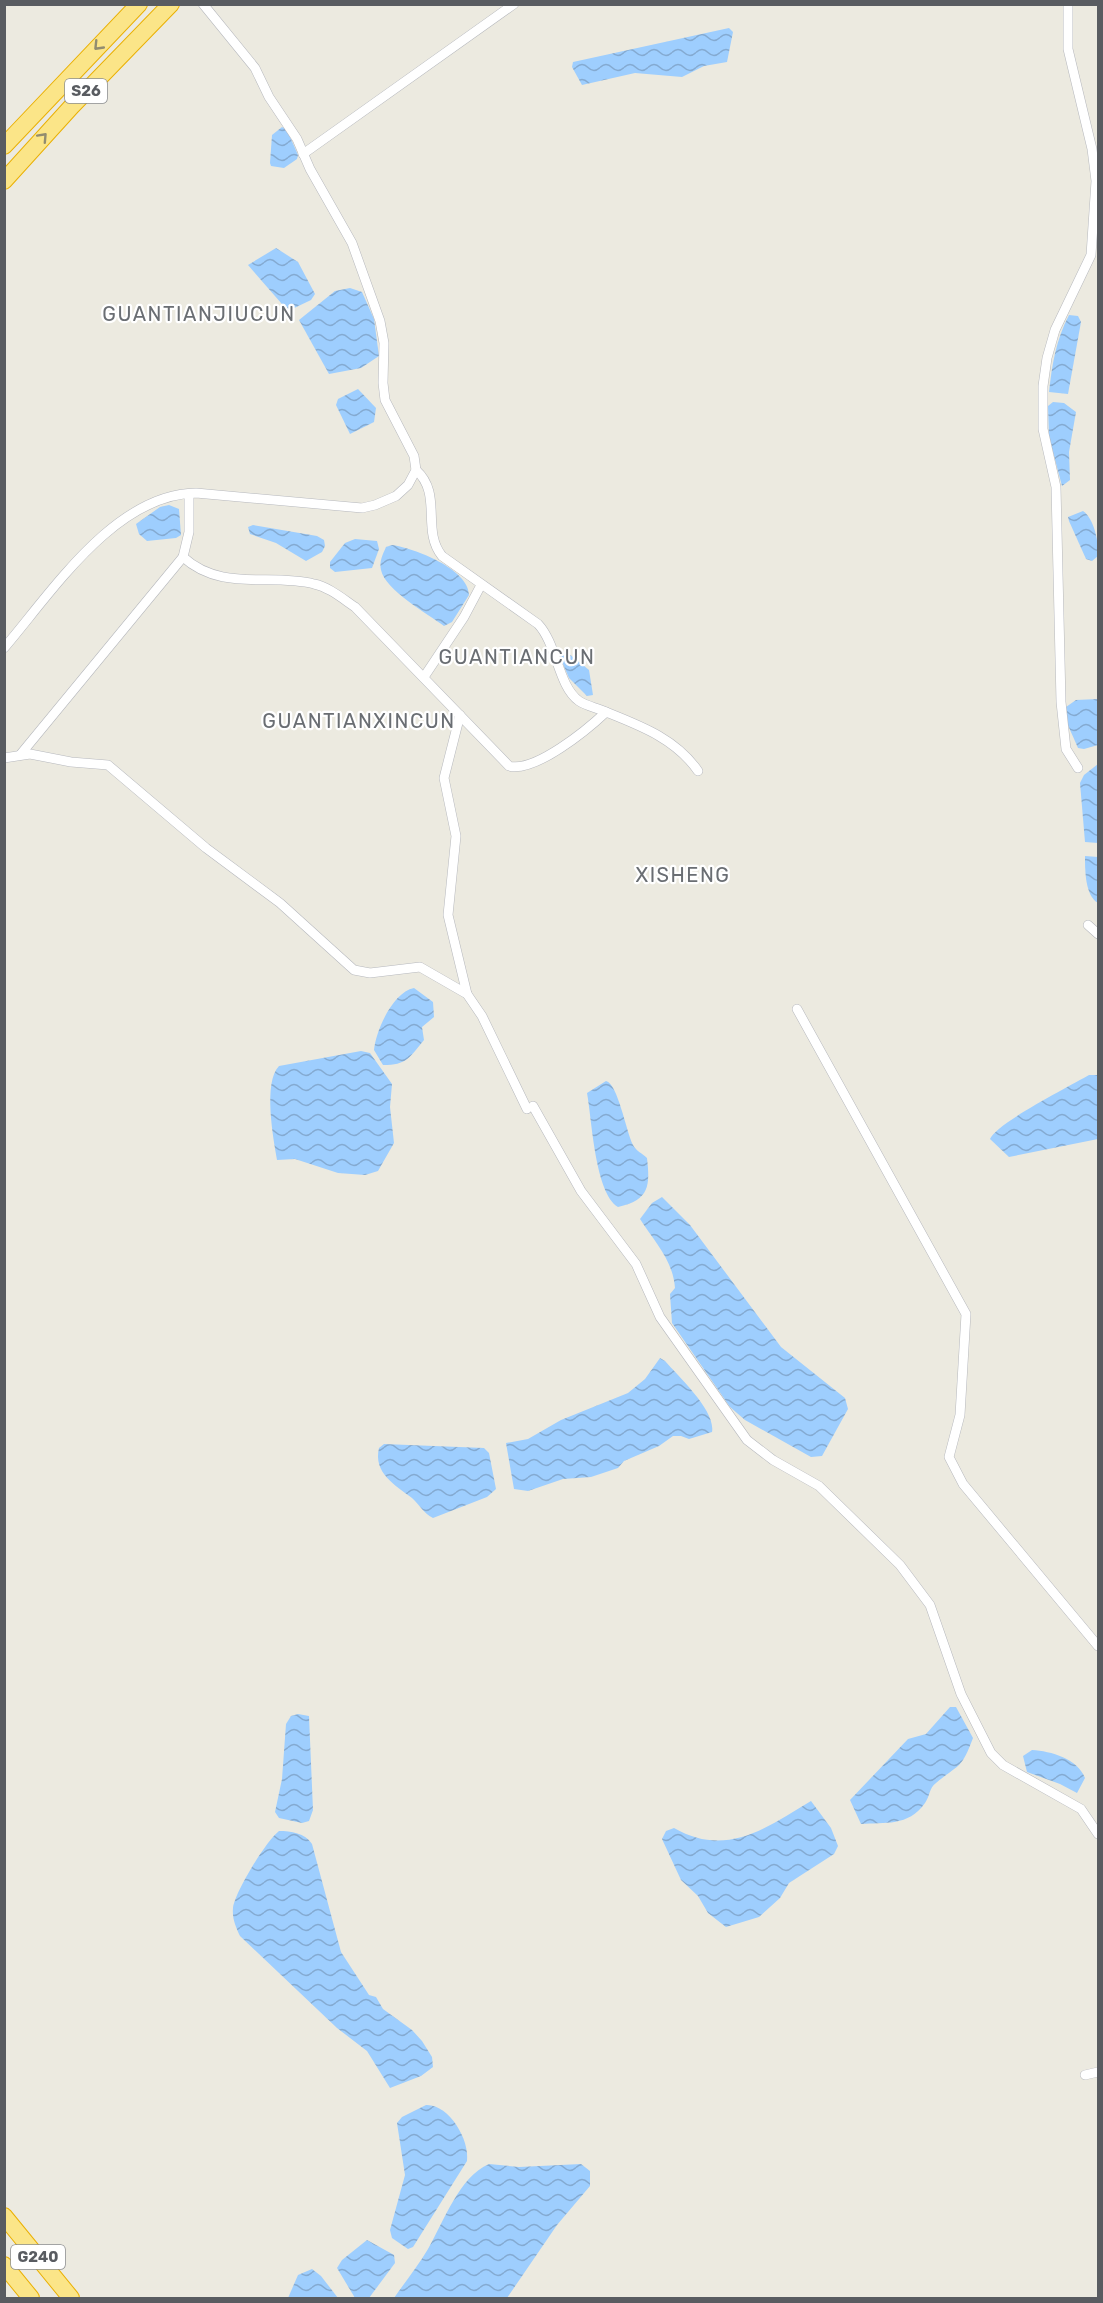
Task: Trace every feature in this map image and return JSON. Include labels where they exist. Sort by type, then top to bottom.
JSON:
[{"type":"highway","name":"S26","points":[[4,146],[139,4]]},
{"type":"highway","name":"S26","points":[[4,181],[171,4]]},
{"type":"highway","name":"G240","points":[[4,2216],[71,2298]]},
{"type":"highway","name":"G240","points":[[4,2265],[31,2298]]},
{"type":"street","points":[[203,4],[255,68],[269,97],[297,139],[352,243],[383,332],[382,383],[385,399],[414,456],[416,470],[430,491],[435,545],[442,556],[538,624],[548,636],[566,682],[580,702],[675,744],[698,771]]},
{"type":"street","points":[[303,154],[514,4]]},
{"type":"street","points":[[1068,4],[1068,49],[1092,149],[1096,181],[1091,255],[1055,330],[1047,358],[1043,386],[1043,429],[1056,487],[1066,749],[1078,768]]},
{"type":"street","points":[[4,648],[103,534],[125,517],[158,500],[189,494],[362,507],[375,505],[396,496],[408,485],[416,470]]},
{"type":"street","points":[[21,755],[183,557],[189,532],[189,494]]},
{"type":"street","points":[[183,557],[190,563],[221,577],[320,585],[355,608],[513,767],[554,753],[583,734],[606,712]]},
{"type":"street","points":[[424,677],[464,617],[481,585]]},
{"type":"street","points":[[460,715],[444,778],[456,836],[448,915],[467,994],[482,1016],[530,1107],[581,1191],[636,1264],[660,1317],[747,1440],[773,1460],[819,1485],[900,1565],[930,1605],[961,1694],[991,1753],[1004,1765],[1081,1809],[1098,1834]]},
{"type":"street","points":[[4,758],[30,754],[71,762],[108,765],[206,848],[280,903],[354,970],[370,974],[417,966],[467,994]]},
{"type":"street","points":[[1088,924],[1098,934]]},
{"type":"street","points":[[797,1009],[966,1314],[960,1415],[950,1460],[963,1484],[1098,1646]]},
{"type":"street","points":[[1085,2075],[1098,2072]]},
{"type":"water","points":[[729,28],[733,32],[727,62],[704,66],[682,77],[635,73],[582,85],[572,67],[573,62]]},
{"type":"water","points":[[282,127],[287,130],[298,155],[297,159],[284,168],[271,166],[270,163],[272,135]]},
{"type":"water","points":[[276,248],[298,262],[315,294],[311,300],[288,311],[248,265]]},
{"type":"water","points":[[350,288],[362,292],[374,319],[379,356],[361,368],[329,374],[299,320],[335,291]]},
{"type":"water","points":[[1069,315],[1078,316],[1081,322],[1068,394],[1049,392],[1055,352]]},
{"type":"water","points":[[358,389],[376,408],[374,422],[350,434],[336,405],[338,399]]},
{"type":"water","points":[[1053,402],[1064,403],[1076,412],[1069,452],[1070,480],[1062,486],[1049,437],[1048,406]]},
{"type":"water","points":[[169,505],[179,509],[181,535],[176,538],[147,541],[139,534],[136,524],[160,507]]},
{"type":"water","points":[[1083,511],[1090,519],[1097,538],[1098,556],[1092,561],[1086,559],[1068,517]]},
{"type":"water","points":[[253,525],[317,536],[324,540],[325,546],[322,552],[306,561],[276,543],[250,534],[248,527]]},
{"type":"water","points":[[355,539],[377,541],[379,549],[372,568],[335,572],[330,568],[330,562],[345,543]]},
{"type":"water","points":[[392,545],[413,550],[439,561],[460,577],[467,586],[469,595],[452,622],[444,626],[390,586],[384,578],[381,564],[386,547]]},
{"type":"water","points":[[568,653],[589,670],[593,695],[587,696],[569,678],[560,657]]},
{"type":"water","points":[[1098,699],[1098,745],[1084,749],[1078,748],[1067,723],[1066,707],[1076,700]]},
{"type":"water","points":[[1098,764],[1098,843],[1085,842],[1080,783],[1084,775]]},
{"type":"water","points":[[1085,856],[1098,857],[1098,903],[1090,895],[1088,889]]},
{"type":"water","points":[[414,988],[433,1002],[434,1017],[422,1027],[424,1040],[411,1056],[397,1064],[383,1065],[374,1050],[378,1032],[393,1004],[406,991]]},
{"type":"water","points":[[361,1051],[370,1053],[392,1084],[390,1107],[394,1143],[378,1171],[365,1175],[338,1173],[295,1159],[277,1160],[270,1097],[271,1084],[279,1066]]},
{"type":"water","points":[[1089,1075],[1098,1075],[1098,1139],[1009,1157],[990,1139],[1005,1124]]},
{"type":"water","points":[[606,1081],[618,1099],[633,1145],[647,1158],[648,1168],[648,1184],[642,1196],[629,1204],[618,1207],[610,1199],[599,1172],[587,1093]]},
{"type":"water","points":[[662,1197],[690,1225],[781,1347],[845,1398],[848,1409],[822,1456],[811,1457],[745,1420],[730,1407],[672,1323],[670,1294],[675,1288],[671,1268],[640,1219],[652,1203]]},
{"type":"water","points":[[660,1358],[679,1376],[703,1405],[712,1424],[712,1432],[689,1439],[673,1436],[659,1446],[624,1461],[618,1468],[591,1477],[563,1479],[528,1491],[514,1489],[506,1443],[528,1439],[561,1420],[628,1393],[645,1379]]},
{"type":"water","points":[[384,1444],[484,1448],[489,1453],[496,1489],[487,1497],[433,1518],[382,1471],[378,1457],[379,1448]]},
{"type":"water","points":[[950,1707],[956,1707],[973,1738],[966,1756],[934,1785],[925,1803],[911,1816],[896,1822],[861,1824],[850,1800],[908,1739],[926,1734]]},
{"type":"water","points":[[298,1714],[309,1716],[313,1810],[309,1821],[302,1823],[279,1818],[275,1812],[282,1779],[286,1724],[291,1716]]},
{"type":"water","points":[[1032,1750],[1055,1754],[1076,1766],[1085,1778],[1077,1793],[1027,1772],[1023,1756]]},
{"type":"water","points":[[811,1801],[831,1828],[838,1846],[834,1854],[789,1883],[780,1898],[759,1917],[726,1927],[708,1913],[698,1896],[681,1880],[662,1839],[666,1831],[674,1828],[693,1837],[711,1840],[728,1840],[745,1836],[778,1821]]},
{"type":"water","points":[[279,1831],[302,1835],[312,1844],[341,1952],[369,1995],[376,1997],[383,2009],[412,2030],[422,2041],[432,2057],[433,2067],[421,2076],[390,2088],[367,2051],[337,2028],[240,1936],[233,1916],[235,1901],[259,1856]]},
{"type":"water","points":[[426,2105],[443,2110],[456,2125],[465,2143],[467,2161],[413,2247],[408,2249],[392,2238],[390,2230],[405,2175],[397,2123],[402,2117]]},
{"type":"water","points":[[489,2164],[519,2167],[581,2164],[590,2171],[590,2186],[557,2225],[507,2298],[394,2298],[424,2255],[461,2189],[478,2170]]},
{"type":"water","points":[[367,2240],[394,2255],[395,2263],[369,2298],[355,2298],[337,2268],[342,2260]]},
{"type":"water","points":[[312,2269],[321,2276],[338,2298],[288,2298],[298,2275]]},
{"type":"district","name":"GUANTIANJIUCUN","points":[[199,314]]},
{"type":"district","name":"GUANTIANCUN","points":[[517,657]]},
{"type":"district","name":"GUANTIANXINCUN","points":[[359,721]]},
{"type":"district","name":"XISHENG","points":[[683,875]]}]
